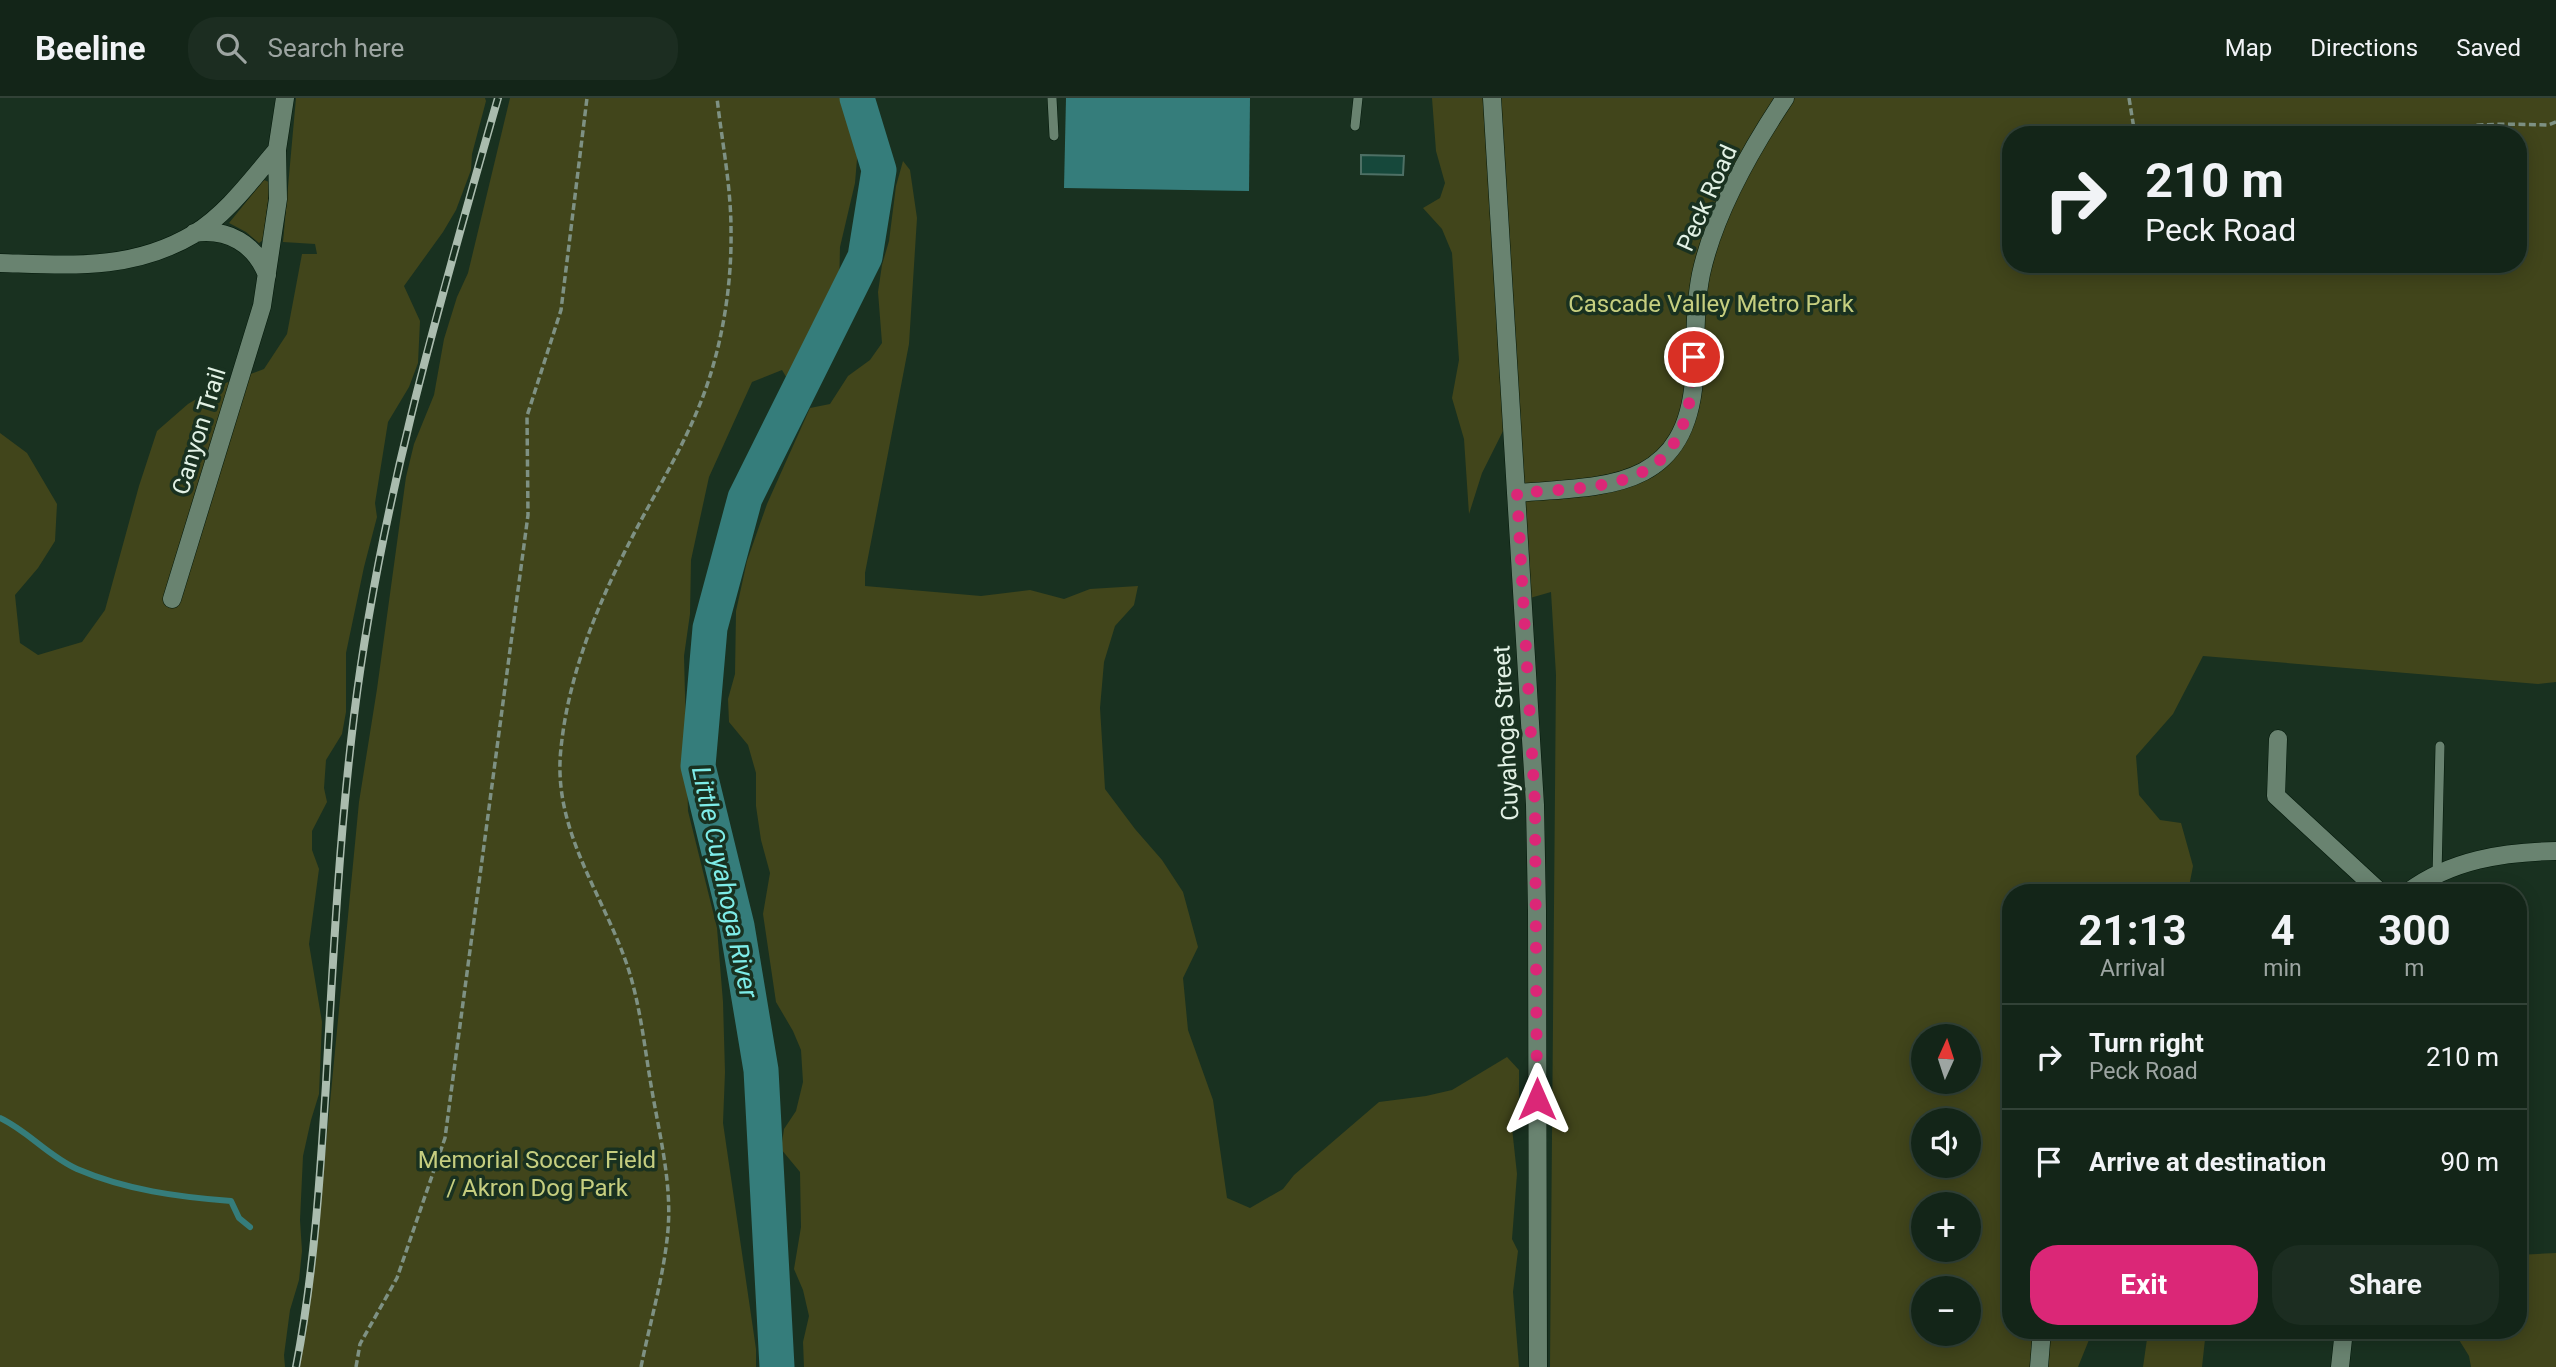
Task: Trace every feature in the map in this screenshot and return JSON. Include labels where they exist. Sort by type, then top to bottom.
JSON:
[{"type":"street","name":"Canyon Trail","points":[[172,599],[254,336],[267,275],[278,199],[276,150],[285,98]]},
{"type":"street","name":"Cuyahoga Street","points":[[1492,98],[1535,805],[1538,1367]]},
{"type":"street","name":"Peck Road","points":[[1517,493],[1622,482],[1653,467],[1666,456],[1676,441],[1688,412],[1692,392],[1696,307],[1708,247],[1741,173],[1785,98]]},
{"type":"street","points":[[0,263],[101,264],[147,254],[194,233],[225,208],[276,150]]},
{"type":"street","points":[[194,233],[218,232],[242,241],[255,252],[267,275]]},
{"type":"street","points":[[2278,739],[2276,796],[2371,884]]},
{"type":"street","points":[[2423,884],[2459,865],[2505,853],[2556,851]]},
{"type":"street","points":[[2039,1367],[2041,1339]]},
{"type":"street","points":[[2340,1367],[2343,1339]]},
{"type":"lane","points":[[1052,98],[1054,136]]},
{"type":"lane","points":[[1355,126],[1358,98]]},
{"type":"lane","points":[[2437,875],[2440,746]]},
{"type":"path","points":[[356,1367],[360,1344],[397,1278],[445,1138],[528,515],[527,416],[561,310],[587,98]]},
{"type":"path","points":[[641,1367],[668,1231],[666,1179],[634,986],[568,825],[560,777],[560,751],[572,684],[600,603],[687,434],[715,360],[730,270],[731,230],[717,98]]},
{"type":"path","points":[[2129,98],[2134,126]]},
{"type":"path","points":[[2460,126],[2549,125],[2556,122]]},
{"type":"green space","points":[[296,98],[485,98],[486,101],[472,154],[471,170],[456,210],[404,286],[420,321],[418,363],[409,387],[388,422],[375,503],[377,517],[346,653],[346,712],[342,734],[326,760],[324,788],[327,802],[312,831],[312,850],[319,869],[309,944],[322,1022],[319,1094],[303,1156],[300,1220],[302,1251],[299,1280],[290,1310],[285,1367],[0,1367],[0,433],[27,453],[57,504],[55,541],[38,568],[15,595],[20,643],[38,655],[82,642],[105,610],[157,431],[188,404],[220,385],[264,369],[287,334],[302,254],[317,254],[315,244],[283,242]]},
{"type":"green space","name":"Memorial Soccer Field / Akron Dog Park","points":[[510,98],[873,98],[859,135],[855,183],[840,247],[839,291],[818,338],[791,385],[782,370],[752,382],[709,477],[691,560],[690,614],[684,656],[688,811],[717,928],[723,1002],[723,1123],[756,1349],[756,1367],[295,1367],[316,1248],[359,802],[406,477],[414,444],[434,395],[444,339],[457,297],[468,273]]},
{"type":"green space","name":"Cascade Valley Metro Park","points":[[1432,98],[2556,98],[2556,682],[2538,684],[2203,656],[2173,714],[2136,756],[2139,795],[2160,820],[2181,823],[2193,866],[2190,884],[2002,884],[2002,1339],[2089,1339],[2078,1367],[1550,1367],[1556,675],[1551,592],[1523,600],[1510,417],[1482,473],[1469,514],[1464,439],[1452,398],[1459,360],[1452,253],[1442,229],[1423,208],[1440,198],[1445,183],[1436,151]]},
{"type":"green space","points":[[903,161],[910,170],[917,218],[909,344],[865,573],[865,586],[981,596],[1030,590],[1064,599],[1090,589],[1138,586],[1134,605],[1115,626],[1104,662],[1100,708],[1105,789],[1162,860],[1183,892],[1198,947],[1183,978],[1188,1030],[1213,1100],[1227,1198],[1250,1208],[1283,1189],[1294,1175],[1379,1102],[1452,1090],[1507,1057],[1519,1070],[1519,1097],[1512,1128],[1517,1174],[1512,1239],[1518,1251],[1513,1292],[1519,1367],[804,1367],[803,1342],[809,1316],[803,1290],[794,1269],[801,1227],[800,1172],[781,1149],[784,1129],[796,1111],[803,1082],[801,1050],[776,1002],[763,914],[770,873],[756,806],[756,773],[748,745],[729,722],[728,699],[735,674],[736,611],[747,561],[767,504],[810,408],[830,404],[848,376],[870,360],[882,343],[878,292],[889,241],[896,186]]},
{"type":"green space","points":[[264,180],[270,185],[263,240],[259,243],[229,223]]},
{"type":"green space","points":[[2556,1253],[2556,1367],[2471,1367],[2469,1356],[2459,1339],[2527,1339],[2527,1255]]},
{"type":"green space","points":[[2147,1339],[2205,1339],[2202,1367],[2143,1367]]},
{"type":"water","points":[[1066,98],[1250,98],[1249,191],[1064,188]]},
{"type":"building","points":[[1361,155],[1404,156],[1403,175],[1361,174]]},
{"type":"waterway","name":"Little Cuyahoga River","points":[[777,1367],[761,1070],[737,926],[698,766],[710,628],[745,498],[865,257],[879,170],[857,98]]},
{"type":"waterway","points":[[0,1118],[67,1164],[96,1176],[152,1191],[231,1201],[239,1218],[250,1227]]},
{"type":"railway","points":[[296,1367],[316,1226],[340,854],[365,637],[379,559],[414,404],[498,98]]},
{"type":"route","points":[[1537,1099],[1535,805],[1517,493],[1622,482],[1653,467],[1666,456],[1683,427],[1693,382],[1694,357]]}]
